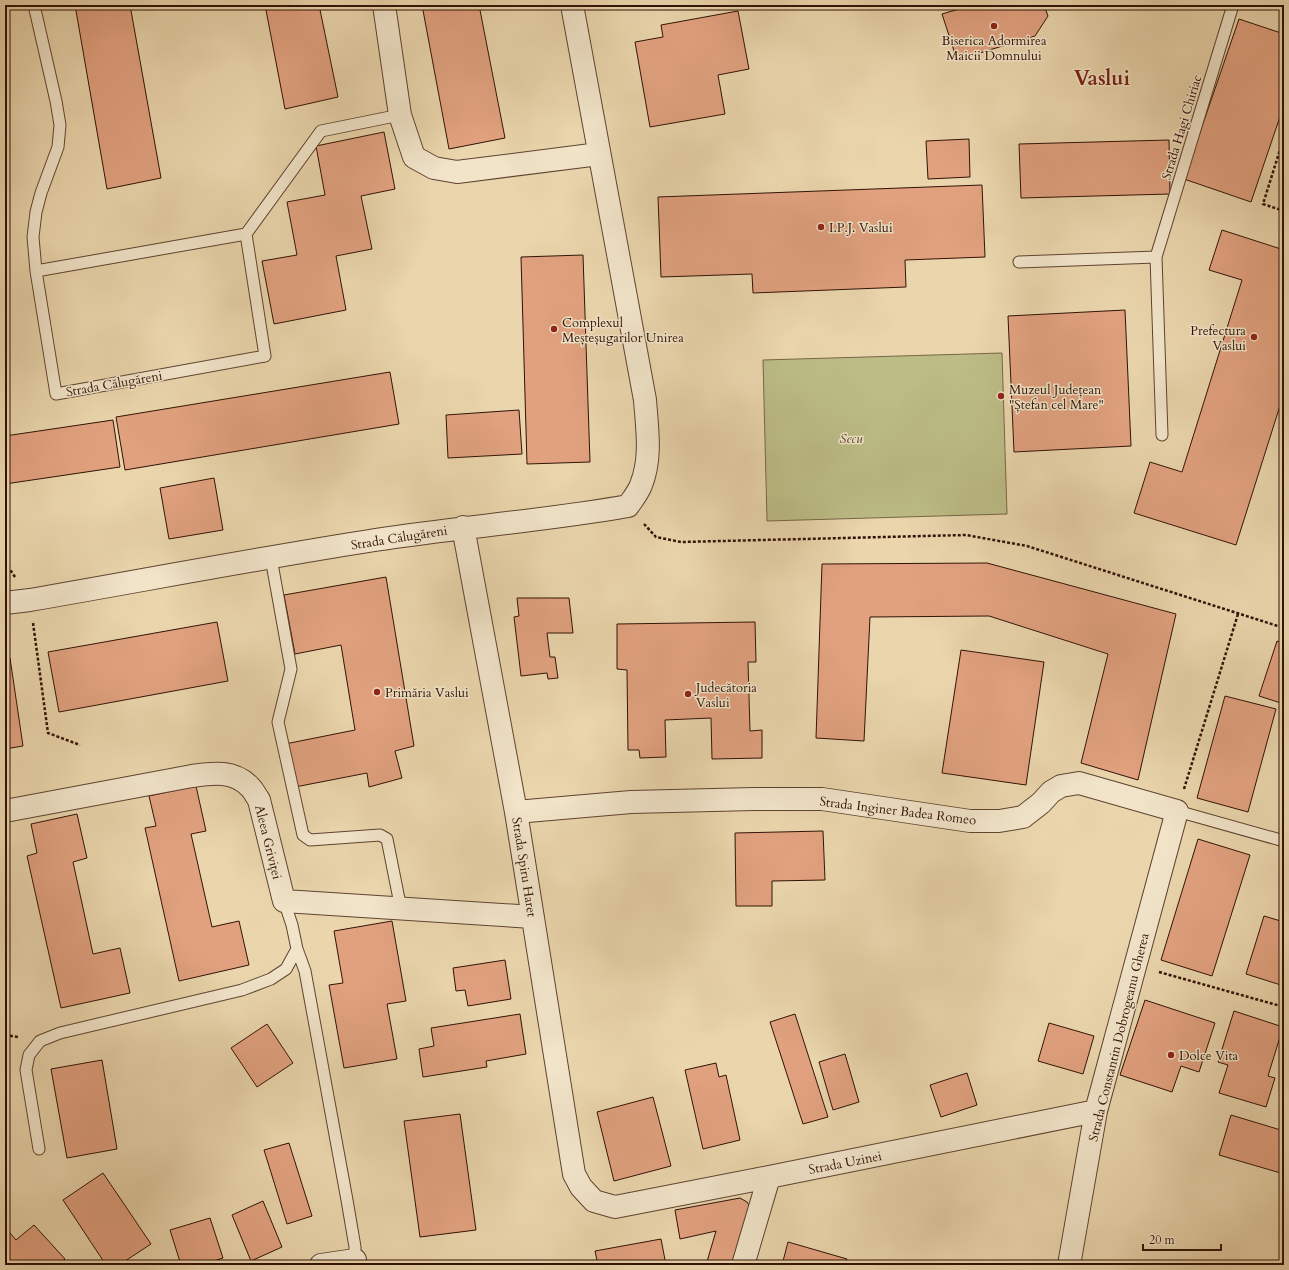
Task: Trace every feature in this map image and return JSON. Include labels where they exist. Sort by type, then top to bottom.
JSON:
[{"type":"street","points":[[384,5],[400,115],[414,157],[434,168],[457,172],[599,154]]},
{"type":"street","points":[[572,5],[645,400],[648,438],[647,464],[640,486],[628,506]]},
{"type":"street","name":"Strada Călugăreni","points":[[5,603],[30,600],[374,540],[463,527],[580,514],[628,506]]},
{"type":"street","name":"Strada Spiru Haret","points":[[463,527],[516,812],[574,1174],[581,1187],[594,1201]]},
{"type":"street","name":"Aleea Griviței","points":[[5,811],[192,776],[219,773],[238,778],[250,787],[259,800],[284,901]]},
{"type":"street","name":"Strada Inginer Badea Romeo","points":[[516,812],[631,802],[822,799],[970,821],[999,821],[1023,817],[1041,804],[1052,792],[1061,786],[1079,783],[1177,811]]},
{"type":"street","name":"Strada Constantin Dobrogeanu Gherea","points":[[1069,1265],[1096,1111],[1177,811]]},
{"type":"street","points":[[284,901],[533,917]]},
{"type":"street","name":"Strada Uzinei","points":[[594,1201],[615,1207],[1096,1111]]},
{"type":"street","points":[[743,1265],[770,1177]]},
{"type":"street","points":[[321,1265],[355,1260]]},
{"type":"lane","points":[[34,5],[60,125],[58,146],[41,193],[36,212],[33,237],[36,272],[246,234],[321,132],[400,115]]},
{"type":"lane","name":"Strada Hagi Chiriac","points":[[1162,435],[1156,257],[1233,5]]},
{"type":"lane","name":"Strada Călugăreni","points":[[36,272],[56,394],[265,356],[246,234]]},
{"type":"lane","points":[[1019,262],[1156,257]]},
{"type":"lane","points":[[271,558],[291,669],[278,722],[303,835],[310,840],[380,835],[387,839],[401,909]]},
{"type":"lane","name":"Strada Inginer Badea Romeo","points":[[1177,811],[1284,841]]},
{"type":"lane","points":[[284,901],[292,925],[296,949],[304,971],[347,1200],[355,1247],[355,1260]]},
{"type":"lane","points":[[39,1149],[26,1070],[29,1055],[40,1040],[60,1033],[242,990],[272,979],[286,969],[296,949]]},
{"type":"path","points":[[1284,137],[1263,204],[1284,211]]},
{"type":"path","points":[[628,506],[656,537],[681,542],[966,535],[1027,546],[1284,628]]},
{"type":"path","points":[[30,600],[48,734],[80,745]]},
{"type":"path","points":[[1177,811],[1238,614]]},
{"type":"path","points":[[1135,965],[1284,1007]]},
{"type":"green space","name":"Secu","points":[[1002,353],[1007,514],[767,521],[763,360]]},
{"type":"building","points":[[75,5],[130,5],[161,178],[107,189]]},
{"type":"building","points":[[265,5],[319,5],[338,97],[285,109]]},
{"type":"building","points":[[422,5],[479,5],[505,138],[449,149]]},
{"type":"building","name":"Biserica Adormirea Maicii Domnului","points":[[973,5],[1044,5],[1048,16],[1035,36],[957,60],[942,14]]},
{"type":"building","points":[[738,11],[749,69],[718,75],[725,114],[650,127],[635,42],[663,37],[661,25]]},
{"type":"building","points":[[1239,19],[1284,34],[1284,105],[1251,202],[1184,179]]},
{"type":"building","points":[[384,132],[395,189],[361,196],[372,249],[336,256],[346,310],[274,324],[262,261],[297,255],[287,202],[325,195],[316,146]]},
{"type":"building","points":[[969,139],[970,177],[928,179],[926,141]]},
{"type":"building","points":[[1169,140],[1170,194],[1021,198],[1019,144]]},
{"type":"building","name":"I.P.J. Vaslui","points":[[982,185],[985,257],[905,260],[906,287],[753,293],[752,274],[661,277],[658,197]]},
{"type":"building","name":"Prefectura Vaslui","points":[[1222,230],[1284,250],[1284,393],[1236,545],[1134,513],[1150,462],[1182,472],[1242,280],[1209,270]]},
{"type":"building","name":"Complexul Meșteșugarilor Unirea","points":[[583,255],[590,462],[527,464],[521,257]]},
{"type":"building","points":[[1125,310],[1131,446],[1014,452],[1008,316]]},
{"type":"building","points":[[390,372],[399,424],[125,470],[116,417]]},
{"type":"building","points":[[519,410],[522,454],[448,458],[446,415]]},
{"type":"building","points":[[113,420],[120,467],[5,484],[5,436]]},
{"type":"building","points":[[214,478],[223,530],[169,539],[160,488]]},
{"type":"building","points":[[987,563],[1176,614],[1138,780],[1081,763],[1108,654],[989,616],[870,617],[864,741],[816,738],[822,564]]},
{"type":"building","name":"Primăria Vaslui","points":[[386,577],[414,746],[395,751],[402,778],[369,787],[367,773],[295,787],[285,744],[355,730],[341,645],[295,654],[284,595]]},
{"type":"building","points":[[517,598],[569,598],[573,633],[547,633],[550,657],[555,657],[558,678],[548,679],[547,673],[521,676],[514,617],[519,616]]},
{"type":"building","points":[[217,622],[228,681],[59,712],[48,652]]},
{"type":"building","name":"Judecătoria Vaslui","points":[[755,622],[756,662],[748,662],[750,731],[762,730],[762,758],[712,759],[711,718],[665,720],[666,757],[640,758],[639,750],[628,750],[627,670],[617,669],[617,624]]},
{"type":"building","points":[[1277,641],[1284,644],[1284,704],[1259,696]]},
{"type":"building","points":[[961,650],[1044,662],[1026,785],[942,773]]},
{"type":"building","points":[[10,658],[23,746],[5,749],[5,659]]},
{"type":"building","points":[[1225,696],[1276,709],[1248,812],[1197,798]]},
{"type":"building","points":[[196,786],[206,831],[191,834],[212,927],[239,921],[249,965],[179,981],[145,828],[156,826],[149,796]]},
{"type":"building","points":[[77,814],[87,858],[73,862],[93,954],[120,948],[130,993],[61,1008],[27,856],[37,853],[31,824]]},
{"type":"building","points":[[823,831],[825,880],[772,881],[772,906],[736,906],[735,833]]},
{"type":"building","points":[[1198,839],[1250,855],[1212,976],[1161,960]]},
{"type":"building","points":[[1264,916],[1284,922],[1284,986],[1246,974]]},
{"type":"building","points":[[392,921],[406,1001],[387,1004],[397,1059],[344,1068],[329,985],[343,983],[334,931]]},
{"type":"building","points":[[505,960],[511,999],[468,1006],[465,990],[456,991],[453,968]]},
{"type":"building","points":[[1145,1000],[1215,1023],[1199,1072],[1181,1066],[1172,1092],[1120,1075]]},
{"type":"building","points":[[1234,1011],[1283,1027],[1268,1076],[1275,1078],[1266,1107],[1219,1093],[1228,1065],[1218,1062]]},
{"type":"building","points":[[520,1014],[526,1054],[486,1061],[487,1067],[423,1077],[419,1049],[434,1046],[431,1028]]},
{"type":"building","points":[[795,1014],[828,1117],[803,1124],[770,1022]]},
{"type":"building","points":[[1049,1023],[1094,1036],[1083,1074],[1038,1061]]},
{"type":"building","points":[[267,1024],[293,1063],[257,1087],[231,1048]]},
{"type":"building","points":[[845,1054],[859,1102],[833,1110],[819,1062]]},
{"type":"building","points":[[102,1060],[117,1149],[67,1158],[51,1069]]},
{"type":"building","points":[[716,1063],[719,1077],[726,1075],[740,1140],[703,1149],[685,1070]]},
{"type":"building","points":[[967,1073],[977,1105],[941,1117],[930,1085]]},
{"type":"building","points":[[653,1097],[671,1166],[614,1181],[597,1112]]},
{"type":"building","points":[[460,1114],[476,1230],[420,1237],[404,1121]]},
{"type":"building","points":[[1231,1115],[1284,1131],[1284,1174],[1219,1155]]},
{"type":"building","points":[[289,1143],[312,1216],[287,1224],[264,1150]]},
{"type":"building","points":[[103,1173],[151,1244],[119,1265],[106,1265],[63,1200]]},
{"type":"building","points":[[740,1198],[747,1202],[752,1210],[736,1265],[706,1265],[716,1231],[680,1239],[675,1210]]},
{"type":"building","points":[[263,1201],[282,1247],[251,1261],[232,1215]]},
{"type":"building","points":[[210,1218],[223,1258],[201,1265],[181,1265],[170,1230]]},
{"type":"building","points":[[34,1225],[65,1259],[58,1265],[5,1265],[5,1227],[16,1240]]},
{"type":"building","points":[[661,1239],[666,1265],[598,1265],[595,1251]]},
{"type":"building","points":[[788,1242],[847,1259],[845,1265],[782,1265]]},
{"type":"place","name":"Biserica Adormirea Maicii Domnului","points":[[994,26]]},
{"type":"place","name":"I.P.J. Vaslui","points":[[821,227]]},
{"type":"place","name":"Complexul Meșteșugarilor Unirea","points":[[554,329]]},
{"type":"place","name":"Prefectura Vaslui","points":[[1254,337]]},
{"type":"place","name":"Muzeul Județean \"Ștefan cel Mare\"","points":[[1001,396]]},
{"type":"place","name":"Primăria Vaslui","points":[[377,692]]},
{"type":"place","name":"Judecătoria Vaslui","points":[[688,694]]},
{"type":"place","name":"Dolce Vita","points":[[1171,1055]]},
{"type":"district","name":"Vaslui","points":[[1102,78]]}]
